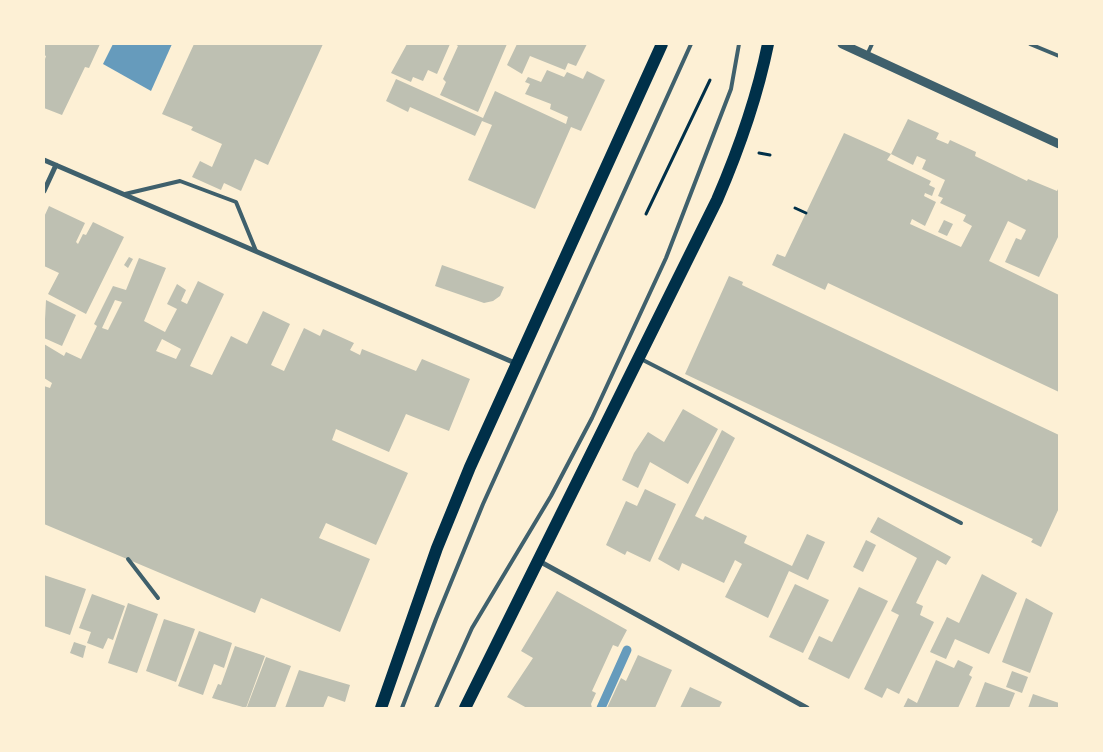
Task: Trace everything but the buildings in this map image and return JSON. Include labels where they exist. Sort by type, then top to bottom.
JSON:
[{"type":"main road","points":[[380,708],[437,548],[516,363],[662,44]]},
{"type":"main road","points":[[464,708],[539,561],[717,200],[738,150],[755,99],[768,44]]},
{"type":"street","points":[[842,44],[1059,144]]},
{"type":"street","points":[[44,160],[516,363]]},
{"type":"street","points":[[44,191],[56,165]]},
{"type":"street","points":[[539,561],[807,708]]},
{"type":"lane","points":[[402,708],[483,504],[691,44]]},
{"type":"lane","points":[[436,708],[472,628],[551,496],[592,418],[666,258],[730,89],[740,44]]},
{"type":"lane","points":[[868,55],[872,44]]},
{"type":"lane","points":[[1030,44],[1059,56]]},
{"type":"lane","points":[[124,194],[180,181],[236,202],[256,251]]},
{"type":"lane","points":[[639,358],[961,523]]},
{"type":"lane","points":[[128,560],[158,598]]},
{"type":"path","points":[[646,214],[710,80]]},
{"type":"path","points":[[795,208],[806,213]]},
{"type":"water","points":[[113,44],[172,44],[151,91],[103,64]]},
{"type":"waterway","points":[[601,708],[627,650]]}]
